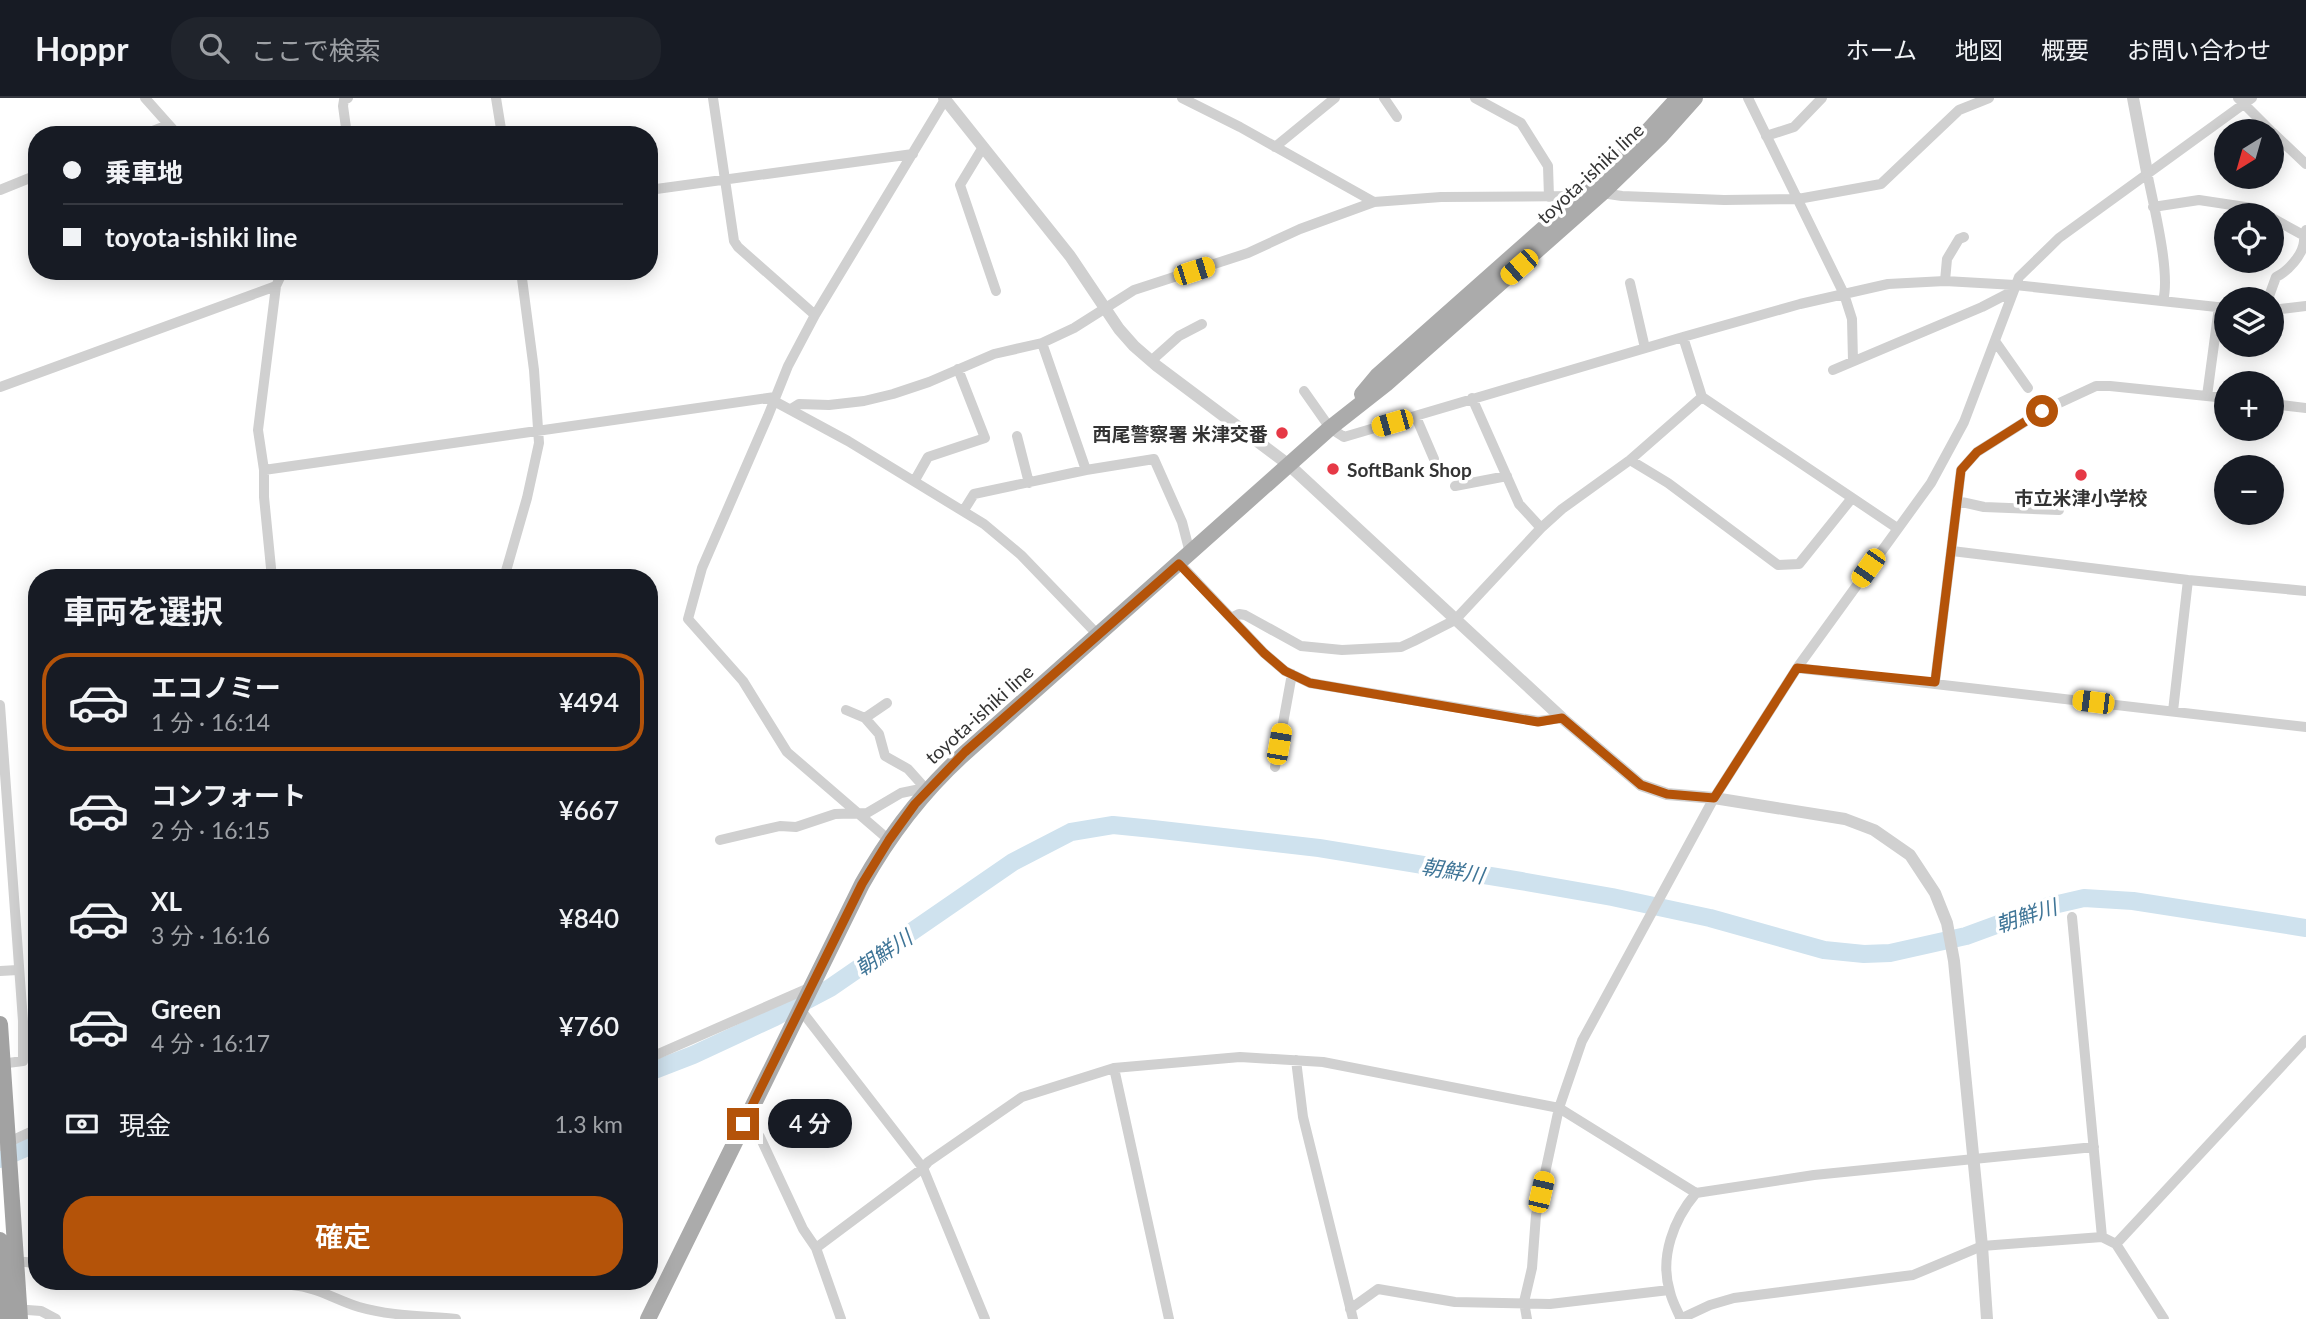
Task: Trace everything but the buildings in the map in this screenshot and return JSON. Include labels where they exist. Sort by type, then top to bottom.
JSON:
[{"type":"highway","points":[[0,1024],[20,1319]]},
{"type":"highway","points":[[0,1240],[6,1319]]},
{"type":"main road","name":"toyota-ishiki line","points":[[1350,410],[1377,376],[1580,196],[1678,98]]},
{"type":"main road","name":"toyota-ishiki line","points":[[648,1319],[862,884],[927,787],[1350,410],[1386,384],[1602,193],[1695,98]]},
{"type":"street","points":[[145,98],[168,125]]},
{"type":"street","points":[[346,126],[343,106],[344,100],[348,98]]},
{"type":"street","points":[[496,98],[501,126]]},
{"type":"street","points":[[713,98],[734,241],[815,315]]},
{"type":"street","points":[[1182,98],[1374,202]]},
{"type":"street","points":[[1275,147],[1335,98]]},
{"type":"street","points":[[1384,98],[1397,117]]},
{"type":"street","points":[[1475,98],[1521,123],[1548,166],[1549,197]]},
{"type":"street","points":[[1748,98],[1844,294],[1852,320],[1853,361]]},
{"type":"street","points":[[1766,136],[1794,127],[1822,98]]},
{"type":"street","points":[[1602,193],[1712,200],[1798,199],[1881,184],[1953,114],[1969,104],[1989,98]]},
{"type":"street","points":[[2133,98],[2166,290],[2163,301]]},
{"type":"street","points":[[889,840],[787,752],[743,681],[688,619],[702,568],[788,366],[815,315],[945,99],[1070,256],[1119,329],[1152,362],[1289,465],[1562,718],[1641,785],[1667,794],[1714,798],[1845,818],[1874,830],[1910,855],[1935,893],[1947,923],[1954,961],[1987,1319]]},
{"type":"street","points":[[1527,1319],[1524,1302],[1532,1268],[1536,1215],[1559,1108],[1582,1041],[1714,798],[1797,668],[1931,483],[1952,445],[2014,288],[2048,246],[2245,100],[2260,119]]},
{"type":"street","points":[[2284,144],[2306,164]]},
{"type":"street","points":[[983,147],[960,185],[996,291]]},
{"type":"street","points":[[658,189],[913,154]]},
{"type":"street","points":[[0,190],[28,179]]},
{"type":"street","points":[[791,409],[799,404],[829,405],[864,401],[929,382],[994,354],[1042,343],[1074,328],[1134,290],[1248,253],[1300,229],[1374,202],[1441,197],[1580,196]]},
{"type":"street","points":[[2153,207],[2199,200],[2219,203]]},
{"type":"street","points":[[2272,287],[2276,276],[2289,270],[2304,243],[2305,233],[2284,223]]},
{"type":"street","points":[[1945,281],[1948,255],[1959,239],[1964,237]]},
{"type":"street","points":[[271,569],[264,470],[258,430],[279,280]]},
{"type":"street","points":[[506,569],[537,455],[534,370],[522,280]]},
{"type":"street","points":[[1304,391],[1330,428],[1344,437],[1683,337],[1888,284],[1945,281],[2214,307]]},
{"type":"street","points":[[1630,283],[1645,348]]},
{"type":"street","points":[[0,387],[276,286]]},
{"type":"street","points":[[1833,370],[1982,307],[2014,288]]},
{"type":"street","points":[[2284,309],[2306,306]]},
{"type":"street","points":[[1152,362],[1180,336],[1202,324]]},
{"type":"street","points":[[1683,337],[1702,397],[1897,528]]},
{"type":"street","points":[[1995,341],[2028,388]]},
{"type":"street","points":[[1042,343],[1086,470]]},
{"type":"street","points":[[2207,396],[2214,355]]},
{"type":"street","points":[[915,480],[928,457],[985,438],[958,369]]},
{"type":"street","points":[[1935,682],[1961,470],[1977,452],[2042,411],[2096,386],[2214,397]]},
{"type":"street","points":[[1231,618],[1239,614],[1245,615],[1301,646],[1342,650],[1401,647],[1455,620],[1562,509],[1630,460],[1702,397]]},
{"type":"street","points":[[1472,398],[1519,504],[1541,528]]},
{"type":"street","points":[[264,470],[774,399],[964,510],[1021,555],[1098,635]]},
{"type":"street","points":[[2284,405],[2306,408]]},
{"type":"street","points":[[1416,416],[1434,459]]},
{"type":"street","points":[[1017,436],[1029,482]]},
{"type":"street","points":[[964,510],[974,494],[1086,470],[1154,459],[1182,522],[1184,558],[1231,618],[1264,653],[1292,674],[1310,683],[1538,722],[1562,718]]},
{"type":"street","points":[[1630,460],[1668,483],[1778,565],[1799,564],[1852,498]]},
{"type":"street","points":[[1455,486],[1507,477]]},
{"type":"street","points":[[1957,501],[1984,506],[2059,510]]},
{"type":"street","points":[[1952,551],[2188,580],[2306,591]]},
{"type":"street","points":[[2173,711],[2188,580]]},
{"type":"street","points":[[1797,668],[2306,727]]},
{"type":"street","points":[[1275,767],[1292,674]]},
{"type":"street","points":[[865,718],[887,703]]},
{"type":"street","points":[[0,705],[23,1021],[23,1061],[0,1064]]},
{"type":"street","points":[[846,710],[865,718],[879,734],[885,756],[908,769],[927,787]]},
{"type":"street","points":[[720,840],[780,827],[796,827],[835,814],[857,814],[878,808],[901,793],[927,787]]},
{"type":"street","points":[[2072,917],[2102,1237]]},
{"type":"street","points":[[0,971],[18,970]]},
{"type":"street","points":[[658,1054],[811,988]]},
{"type":"street","points":[[798,1013],[923,1168],[985,1319]]},
{"type":"street","points":[[2116,1244],[2306,1040]]},
{"type":"street","points":[[816,1248],[928,1162],[1022,1097],[1114,1069],[1240,1057],[1336,1064],[1559,1108],[1696,1192],[1814,1175],[2094,1147]]},
{"type":"street","points":[[1296,1060],[1303,1117],[1352,1314],[1378,1289],[1455,1302],[1550,1304],[1669,1290]]},
{"type":"street","points":[[1114,1069],[1168,1319]]},
{"type":"street","points":[[743,1124],[760,1137],[803,1229],[816,1248],[841,1319]]},
{"type":"street","points":[[0,1146],[28,1133]]},
{"type":"street","points":[[1696,1192],[1681,1210],[1672,1232],[1667,1264],[1669,1290],[1680,1319],[1710,1305],[1734,1298],[1913,1275],[1982,1246],[2102,1237],[2116,1244],[2164,1319]]},
{"type":"street","points":[[0,1260],[28,1262]]},
{"type":"street","points":[[318,1290],[359,1307],[456,1319]]},
{"type":"street","points":[[0,1310],[56,1319]]},
{"type":"waterway","name":"朝鮮川","points":[[658,1069],[775,1017],[830,988],[1013,862],[1071,832],[1113,825],[1319,848],[1521,881],[1710,918],[1824,950],[1864,954],[1890,953],[1966,936],[2045,907],[2084,898],[2133,901],[2306,928]]},
{"type":"waterway","name":"朝鮮川","points":[[0,1159],[28,1147]]},
{"type":"place","name":"西尾警察署 米津交番","points":[[1282,433]]},
{"type":"place","name":"SoftBank Shop","points":[[1333,469]]},
{"type":"place","name":"市立米津小学校","points":[[2081,475]]},
{"type":"route","points":[[743,1124],[862,884],[915,804],[965,752],[1179,564],[1264,653],[1285,671],[1310,683],[1538,722],[1562,718],[1641,785],[1667,794],[1714,798],[1797,668],[1935,682],[1961,470],[1977,452],[2042,411]]}]
